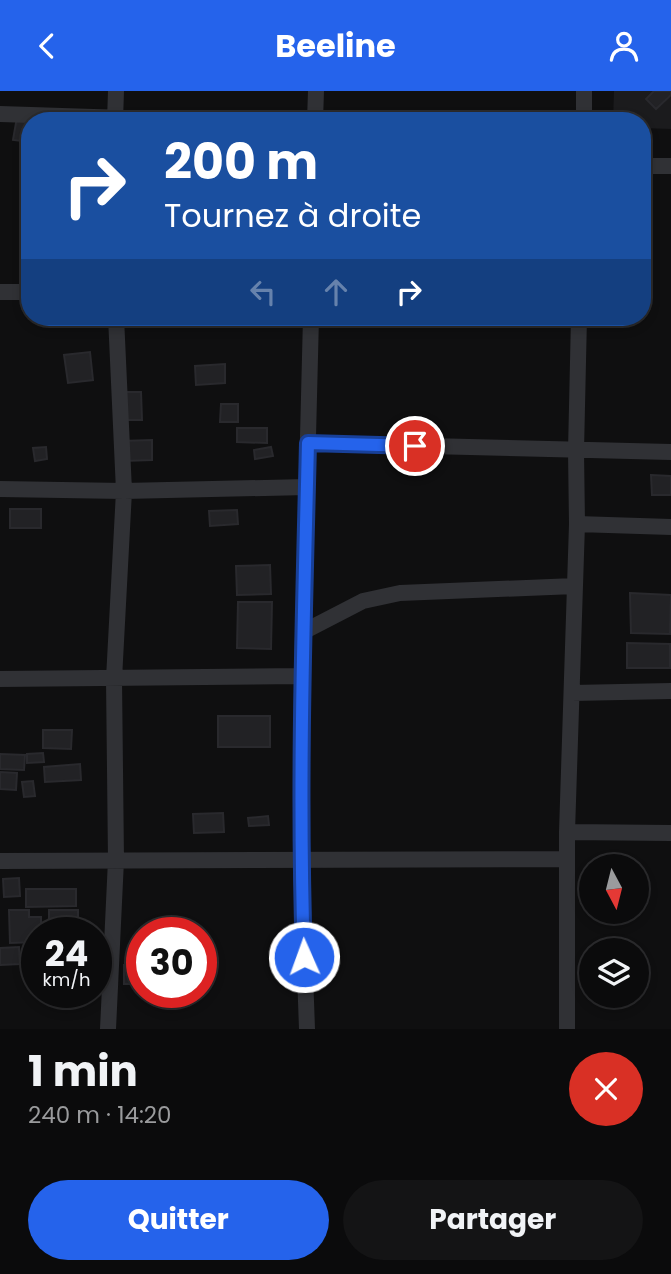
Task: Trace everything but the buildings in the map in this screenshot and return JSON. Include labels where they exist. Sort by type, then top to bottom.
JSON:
[{"type":"street","points":[[115,112],[116,91]]},
{"type":"street","points":[[315,112],[316,91]]},
{"type":"street","points":[[584,91],[584,112]]},
{"type":"street","points":[[0,114],[21,115]]},
{"type":"street","points":[[651,166],[671,166]]},
{"type":"street","points":[[0,292],[21,292]]},
{"type":"street","points":[[108,1029],[116,860],[114,679],[124,491],[116,326]]},
{"type":"street","points":[[307,1029],[301,860],[302,676],[311,326]]},
{"type":"street","points":[[567,1029],[567,832],[577,523],[579,326]]},
{"type":"street","points":[[308,443],[671,452]]},
{"type":"street","points":[[0,489],[124,491],[307,488]]},
{"type":"street","points":[[577,523],[671,527]]},
{"type":"street","points":[[303,632],[363,601],[400,593],[575,586]]},
{"type":"street","points":[[0,679],[302,676]]},
{"type":"street","points":[[572,693],[671,691]]},
{"type":"street","points":[[567,832],[671,833]]},
{"type":"street","points":[[0,861],[567,859]]},
{"type":"shaded area","points":[[614,91],[671,91],[671,129],[651,128],[651,112],[613,112]]},
{"type":"route","points":[[304,957],[301,860],[302,703],[308,443],[415,446]]}]
